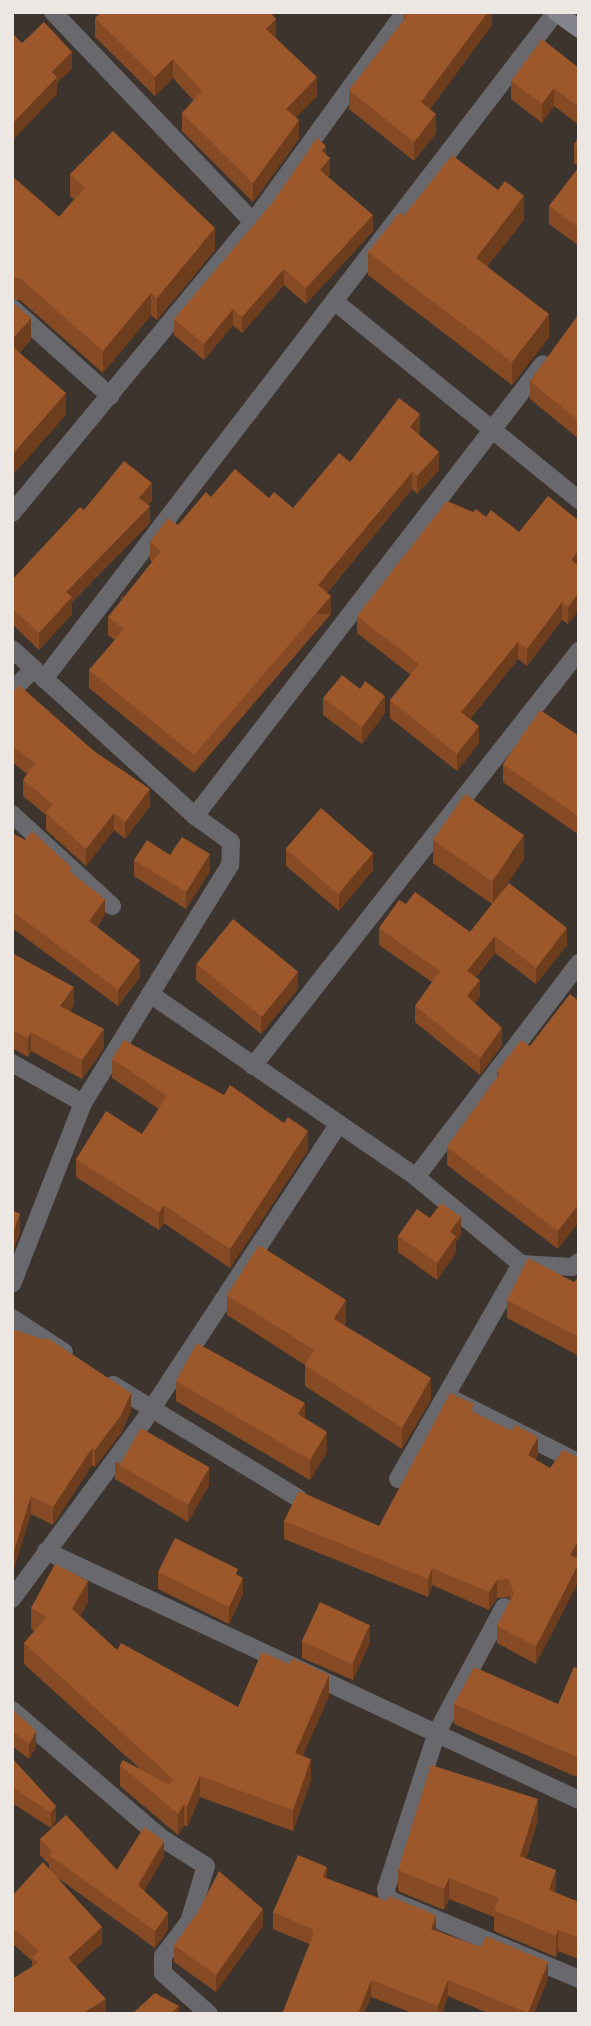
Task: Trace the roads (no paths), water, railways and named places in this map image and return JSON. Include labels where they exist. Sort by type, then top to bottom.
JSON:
[{"type":"main road","points":[[556,12],[579,29]]},
{"type":"street","points":[[53,12],[253,222]]},
{"type":"street","points":[[12,513],[253,222],[405,12]]},
{"type":"street","points":[[12,691],[38,674],[334,301],[556,12]]},
{"type":"street","points":[[334,301],[579,500]]},
{"type":"street","points":[[12,308],[110,396]]},
{"type":"street","points":[[195,816],[555,348]]},
{"type":"street","points":[[12,649],[195,816],[231,842],[230,865],[83,1103],[12,1284]]},
{"type":"street","points":[[253,1066],[579,651]]},
{"type":"street","points":[[12,814],[112,906]]},
{"type":"street","points":[[416,1177],[579,963]]},
{"type":"street","points":[[150,994],[416,1177],[522,1264],[572,1267],[579,1262]]},
{"type":"street","points":[[12,1063],[83,1103]]},
{"type":"street","points":[[12,1599],[149,1409],[338,1125]]},
{"type":"street","points":[[398,1479],[522,1264]]},
{"type":"street","points":[[12,1318],[149,1409],[298,1498]]},
{"type":"street","points":[[445,1395],[579,1463]]},
{"type":"street","points":[[46,1551],[437,1732],[579,1801]]},
{"type":"street","points":[[504,1607],[437,1732],[386,1889],[388,1899],[579,1979]]},
{"type":"street","points":[[12,1710],[160,1837],[206,1866],[189,1922],[163,1956],[163,1973],[209,2014]]}]
